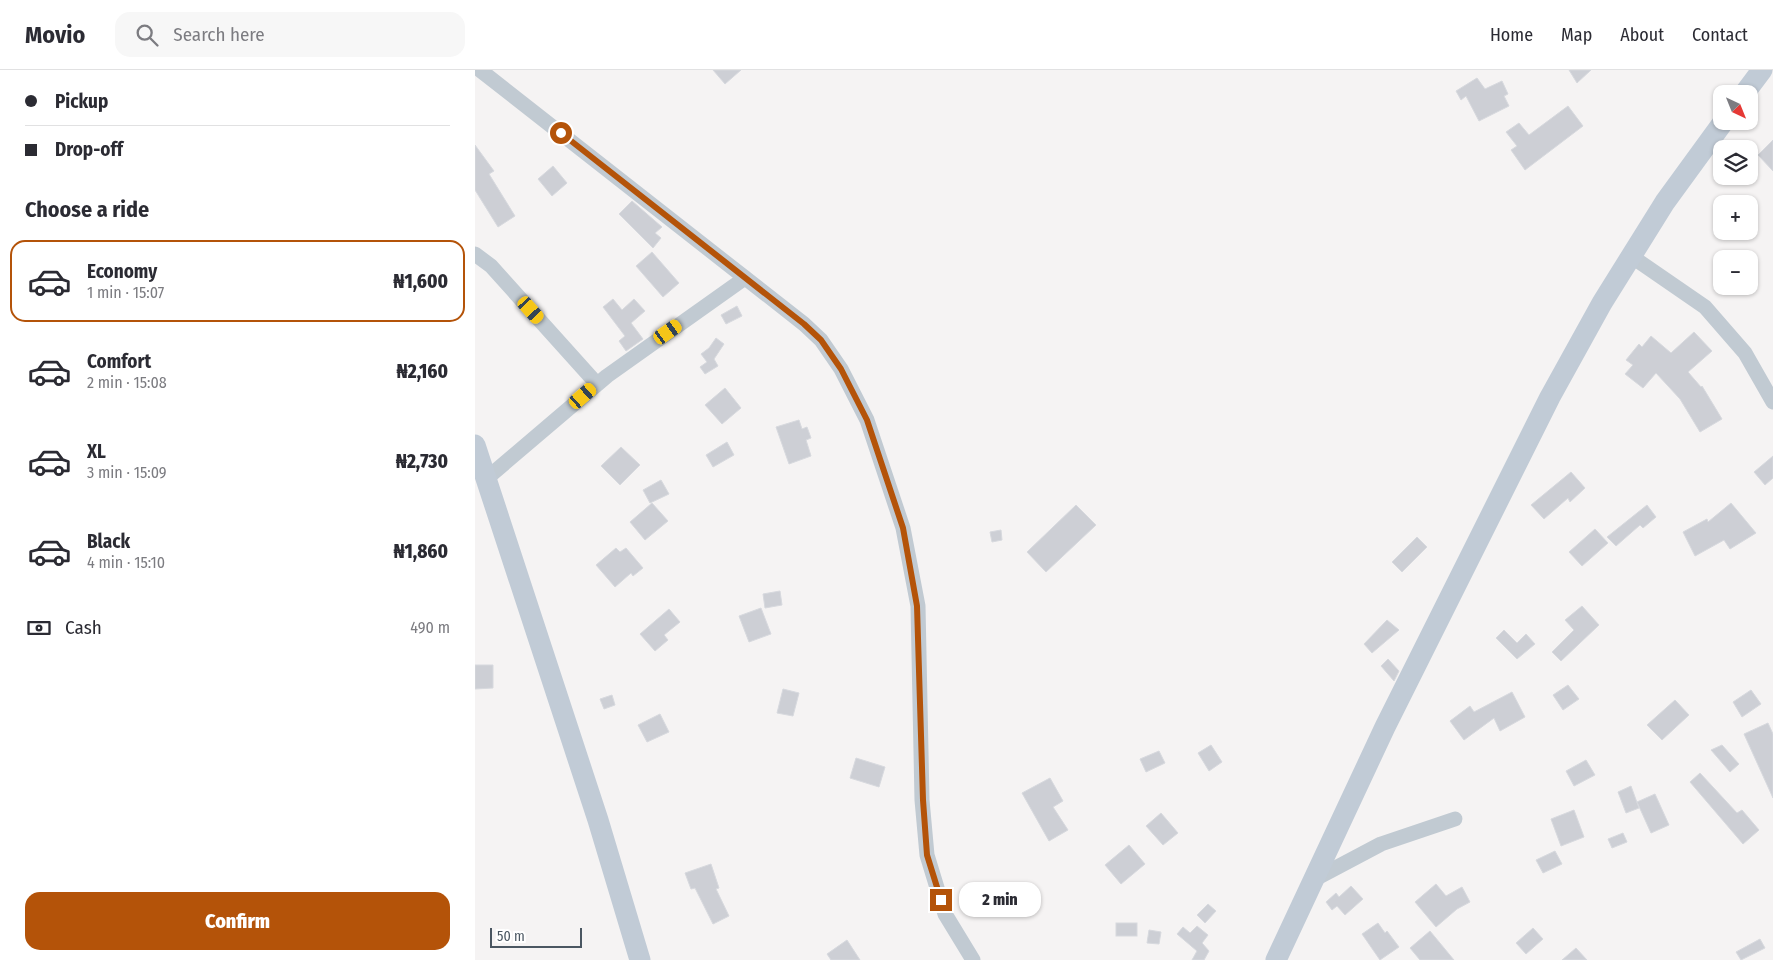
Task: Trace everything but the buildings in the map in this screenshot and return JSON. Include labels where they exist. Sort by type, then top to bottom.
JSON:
[{"type":"street","points":[[480,70],[804,324],[821,340],[841,369],[867,420],[903,528],[917,606],[923,800],[927,855],[945,914],[973,960]]},
{"type":"street","points":[[1751,85],[1762,70]]},
{"type":"street","points":[[1276,960],[1390,718],[1550,396],[1602,303],[1631,256],[1665,202],[1717,130]]},
{"type":"street","points":[[475,254],[491,266],[597,384]]},
{"type":"street","points":[[1631,256],[1705,307],[1745,353],[1773,402]]},
{"type":"street","points":[[486,479],[597,384],[745,278]]},
{"type":"street","points":[[475,445],[598,820],[641,960]]},
{"type":"street","points":[[1313,880],[1381,844],[1455,819]]},
{"type":"route","points":[[561,133],[804,324],[821,340],[841,369],[867,420],[903,528],[917,606],[923,800],[927,855],[941,900]]}]
